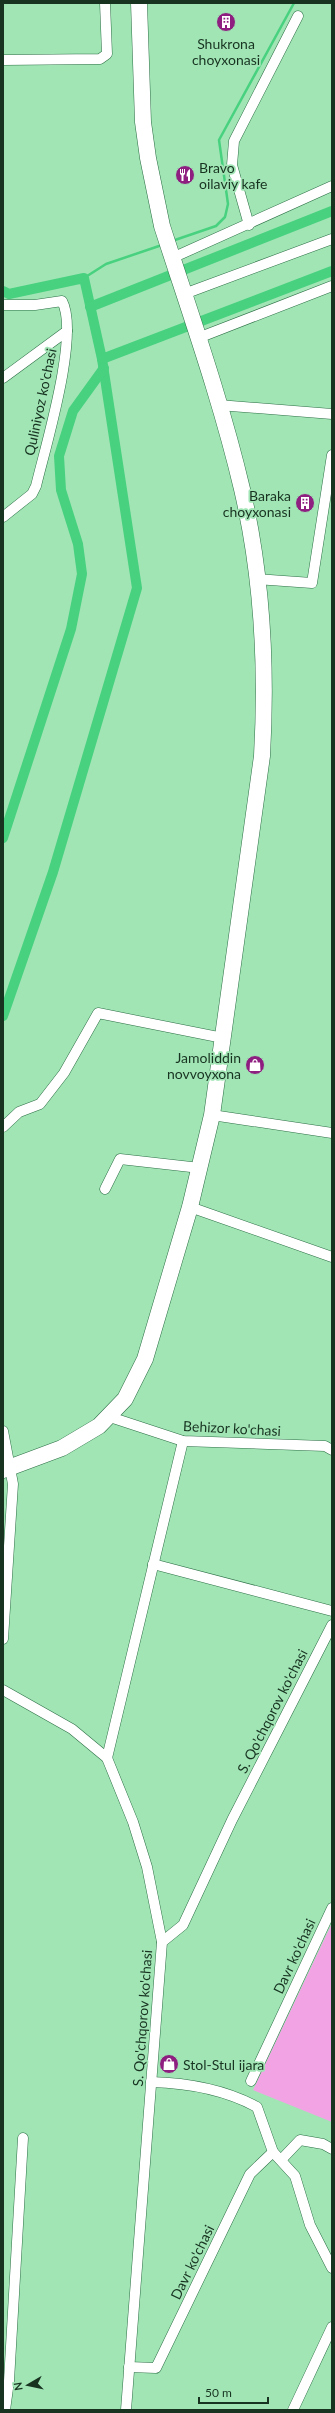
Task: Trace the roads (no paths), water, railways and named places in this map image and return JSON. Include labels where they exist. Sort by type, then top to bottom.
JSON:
[{"type":"main road","points":[[7,1469],[75,1442],[110,1417],[125,1399],[145,1359],[190,1207],[212,1115],[262,756],[264,680],[256,579],[242,490],[198,337],[170,252],[154,192],[143,122],[138,3]]},
{"type":"street","points":[[3,60],[100,59],[107,54],[105,3]]},
{"type":"street","points":[[249,225],[232,165],[234,141],[298,16]]},
{"type":"street","points":[[170,252],[249,225],[332,186]]},
{"type":"street","points":[[185,295],[332,239]]},
{"type":"street","points":[[198,337],[332,286]]},
{"type":"street","points":[[3,305],[35,305],[62,301],[67,331]]},
{"type":"street","name":"Quliniyoz ko'chasi","points":[[3,378],[67,331]]},
{"type":"street","name":"Quliniyoz ko'chasi","points":[[3,517],[32,494],[36,486],[66,356],[67,331]]},
{"type":"street","points":[[218,405],[332,414]]},
{"type":"street","points":[[256,579],[312,583],[332,455]]},
{"type":"street","points":[[3,1126],[19,1112],[40,1104],[64,1073],[98,1013],[223,1038]]},
{"type":"street","points":[[212,1115],[332,1133]]},
{"type":"street","points":[[105,1189],[120,1159],[200,1168]]},
{"type":"street","points":[[190,1207],[332,1257]]},
{"type":"street","name":"Behizor ko'chasi","points":[[110,1417],[183,1441],[325,1446],[332,1450]]},
{"type":"street","points":[[3,1431],[7,1469],[13,1484],[3,1639]]},
{"type":"street","points":[[107,1758],[183,1441]]},
{"type":"street","points":[[153,1564],[332,1611]]},
{"type":"street","name":"S. Qo'chqorov ko'chasi","points":[[126,2410],[162,1942],[183,1925],[232,1820],[332,1625]]},
{"type":"street","points":[[3,1690],[72,1729],[107,1758],[133,1822],[146,1867],[162,1942]]},
{"type":"street","name":"Davr ko'chasi","points":[[252,2081],[332,1908]]},
{"type":"street","points":[[151,2082],[183,2082],[239,2097],[256,2107],[273,2152],[295,2176],[310,2226],[332,2268]]},
{"type":"street","points":[[5,2410],[10,2381],[23,2138]]},
{"type":"street","points":[[280,2160],[300,2140],[323,2144],[332,2149]]},
{"type":"street","name":"Davr ko'chasi","points":[[130,2367],[156,2368],[250,2174],[273,2152]]},
{"type":"street","points":[[293,2410],[332,2327]]},
{"type":"waterway","points":[[172,241],[216,226],[225,217],[228,204],[219,140],[294,3]]},
{"type":"waterway","points":[[90,307],[332,211]]},
{"type":"waterway","points":[[84,278],[106,264],[162,245]]},
{"type":"waterway","points":[[102,359],[332,271]]},
{"type":"waterway","points":[[3,291],[9,294],[84,278],[102,359],[137,588],[53,872],[3,1016]]},
{"type":"waterway","points":[[3,838],[71,629],[82,574],[78,544],[61,490],[59,456],[73,411],[104,368]]},
{"type":"place","name":"Shukrona choyxonasi","points":[[226,22]]},
{"type":"place","name":"Bravo oilaviy kafe","points":[[185,175]]},
{"type":"place","name":"Baraka choyxonasi","points":[[305,503]]},
{"type":"place","name":"Jamoliddin novvoyxona","points":[[255,1065]]},
{"type":"place","name":"Stol-Stul ijara","points":[[169,2064]]}]
